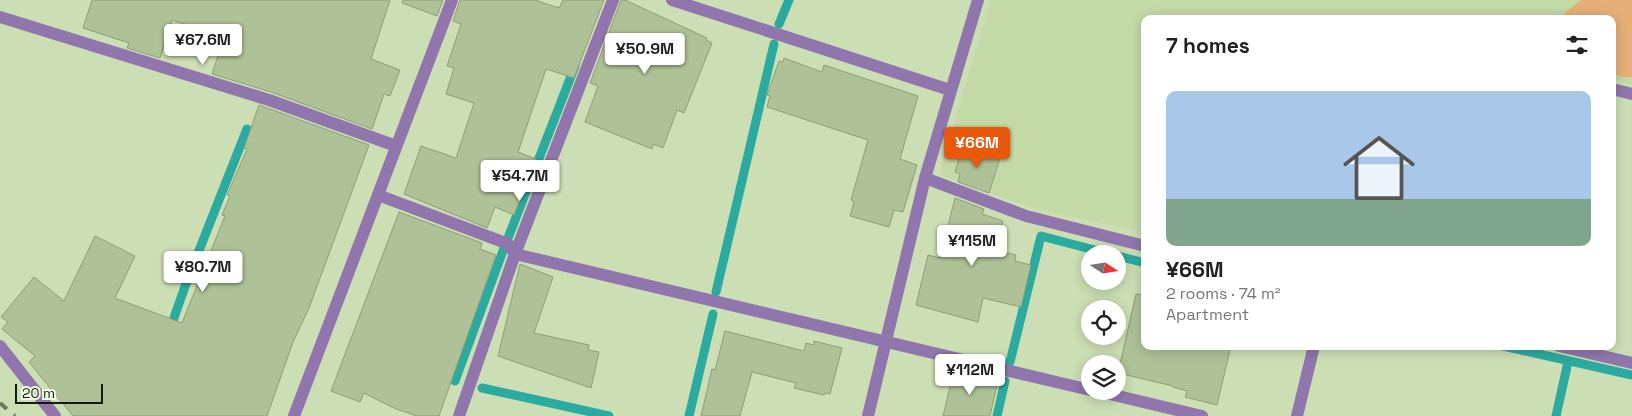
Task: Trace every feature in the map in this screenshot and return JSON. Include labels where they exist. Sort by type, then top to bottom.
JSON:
[{"type":"street","points":[[294,416],[452,0]]},
{"type":"street","points":[[459,416],[514,254],[614,0]]},
{"type":"street","points":[[672,0],[950,90]]},
{"type":"street","points":[[868,416],[924,178],[978,0]]},
{"type":"street","points":[[0,17],[269,100],[396,146]]},
{"type":"street","points":[[1616,90],[1632,94]]},
{"type":"street","points":[[924,178],[1026,216],[1141,245]]},
{"type":"street","points":[[378,195],[508,244],[514,254],[1081,388]]},
{"type":"street","points":[[0,346],[55,416]]},
{"type":"street","points":[[1298,416],[1313,350]]},
{"type":"street","points":[[1576,350],[1632,363]]},
{"type":"street","points":[[1126,398],[1202,416]]},
{"type":"shaded area","points":[[991,0],[1632,0],[1632,85],[1616,80],[1616,15],[1141,15],[1141,232],[1029,207],[943,176],[941,166]]},
{"type":"shaded area","points":[[1581,0],[1632,0],[1632,77],[1620,77],[1616,74],[1616,15],[1562,15]]},
{"type":"building","points":[[92,0],[390,0],[371,59],[400,70],[390,96],[384,94],[372,129],[271,92],[212,74],[224,37],[172,20],[160,58],[127,48],[129,43],[83,28]]},
{"type":"building","points":[[403,0],[443,0],[437,16],[402,3]]},
{"type":"building","points":[[460,0],[535,0],[559,8],[563,0],[604,0],[574,78],[546,69],[518,152],[536,159],[514,215],[495,207],[487,228],[404,194],[421,146],[456,158],[474,103],[446,94],[454,68],[447,66],[461,24],[453,21]]},
{"type":"building","points":[[621,0],[625,0],[707,38],[706,40],[712,43],[684,113],[677,110],[663,148],[653,144],[652,149],[585,122],[598,86],[590,83]]},
{"type":"building","points":[[784,58],[822,72],[824,65],[918,96],[900,159],[917,165],[903,212],[894,210],[889,227],[850,216],[854,202],[851,200],[868,140],[767,107],[770,96],[767,95],[779,61],[783,62]]},
{"type":"building","points":[[259,105],[369,145],[309,308],[293,342],[267,416],[73,416],[29,362],[35,356],[2,329],[8,322],[1,317],[34,277],[64,301],[95,236],[135,256],[115,298],[182,323],[225,216],[222,215],[230,196],[227,195],[247,149],[244,148]]},
{"type":"building","points":[[963,146],[1000,158],[989,193],[958,182],[960,174],[955,172]]},
{"type":"building","points":[[955,198],[984,209],[982,214],[1003,221],[996,250],[1016,255],[1015,261],[1031,265],[1021,307],[983,298],[978,322],[916,305],[928,255],[940,258]]},
{"type":"building","points":[[399,212],[482,243],[480,249],[496,255],[439,416],[417,416],[396,409],[364,393],[360,402],[331,391]]},
{"type":"building","points":[[520,264],[553,277],[534,333],[589,345],[588,350],[599,352],[591,388],[498,356]]},
{"type":"building","points":[[1136,294],[1141,295],[1141,350],[1230,350],[1217,405],[1185,397],[1187,391],[1126,375],[1126,355],[1122,355],[1124,345],[1126,345]]},
{"type":"building","points":[[725,331],[804,351],[806,343],[814,345],[814,341],[842,348],[830,394],[825,393],[824,395],[794,388],[796,383],[752,372],[740,416],[701,416],[712,369],[715,370]]},
{"type":"building","points":[[954,370],[998,381],[990,416],[943,416]]},
{"type":"waterway","points":[[779,24],[789,0]]},
{"type":"waterway","points":[[716,292],[774,44]]},
{"type":"waterway","points":[[508,238],[575,66]]},
{"type":"waterway","points":[[170,329],[247,129]]},
{"type":"waterway","points":[[1010,362],[1041,236],[1081,246]]},
{"type":"waterway","points":[[455,381],[504,248]]},
{"type":"waterway","points":[[1126,258],[1141,262]]},
{"type":"waterway","points":[[689,416],[713,314]]},
{"type":"waterway","points":[[1521,350],[1632,375]]},
{"type":"waterway","points":[[1556,416],[1568,362]]},
{"type":"waterway","points":[[997,416],[1005,381]]},
{"type":"waterway","points":[[482,388],[609,416]]},
{"type":"railway","points":[[0,403],[15,416]]}]
